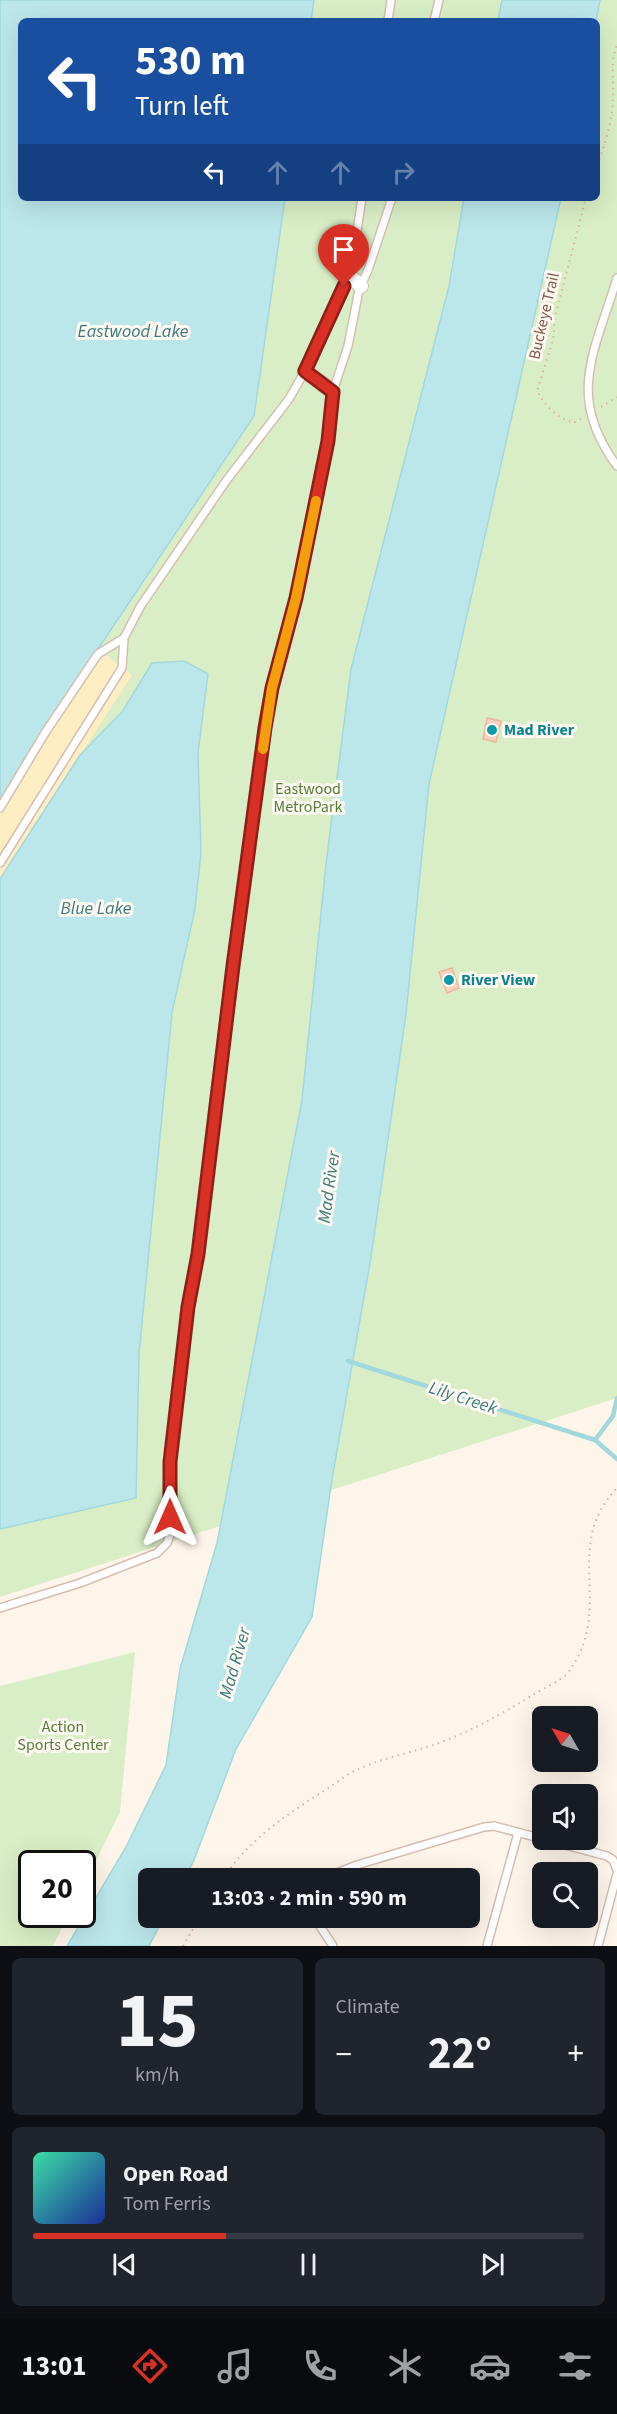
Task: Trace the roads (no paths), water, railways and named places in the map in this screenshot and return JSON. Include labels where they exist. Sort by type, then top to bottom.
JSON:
[{"type":"street","points":[[348,275],[361,286]]},
{"type":"street","points":[[305,371],[333,392]]},
{"type":"lane","points":[[388,18],[391,0]]},
{"type":"lane","points":[[435,18],[439,0]]},
{"type":"lane","points":[[0,863],[122,668],[124,638],[140,607],[226,481],[289,399],[305,371],[340,298],[348,275],[362,201]]},
{"type":"lane","points":[[0,1608],[80,1583],[139,1561],[163,1549],[170,1535],[170,1462],[174,1420],[265,728],[272,688],[296,598],[326,453],[333,392],[348,346],[361,286],[391,201]]},
{"type":"lane","points":[[617,278],[591,364],[587,396],[595,431],[617,466]]},
{"type":"lane","points":[[0,808],[45,733],[98,654],[124,638]]},
{"type":"lane","points":[[349,1868],[484,1827],[494,1826],[607,1856],[613,1860],[617,1872],[598,1946]]},
{"type":"lane","points":[[487,1946],[518,1833]]},
{"type":"lane","points":[[321,1928],[333,1946]]},
{"type":"water","name":"Eastwood Lake","points":[[0,0],[314,0],[311,18],[18,18],[18,201],[285,201],[254,416],[25,758],[0,801]]},
{"type":"water","points":[[502,0],[600,0],[597,18],[499,18]]},
{"type":"water","points":[[463,201],[560,201],[429,784],[406,1014],[371,1257],[332,1479],[312,1617],[236,1749],[190,1868],[138,1868],[138,1928],[158,1928],[149,1946],[67,1946],[78,1928],[96,1928],[96,1897],[126,1847],[166,1765],[180,1669],[217,1543],[302,1100],[326,864],[351,669],[449,286]]},
{"type":"water","name":"Blue Lake","points":[[184,661],[208,674],[198,753],[201,852],[195,909],[172,1012],[139,1354],[136,1498],[0,1529],[0,879],[80,755],[122,712],[152,663]]},
{"type":"waterway","name":"Lily Creek","points":[[348,1361],[595,1440],[617,1459]]},
{"type":"waterway","points":[[595,1440],[613,1416],[617,1398]]},
{"type":"place","name":"Mad River","points":[[492,730]]},
{"type":"place","name":"River View","points":[[449,980]]},
{"type":"park label","name":"Eastwood MetroPark","points":[[308,798]]},
{"type":"park label","name":"Action Sports Center","points":[[63,1736]]}]
